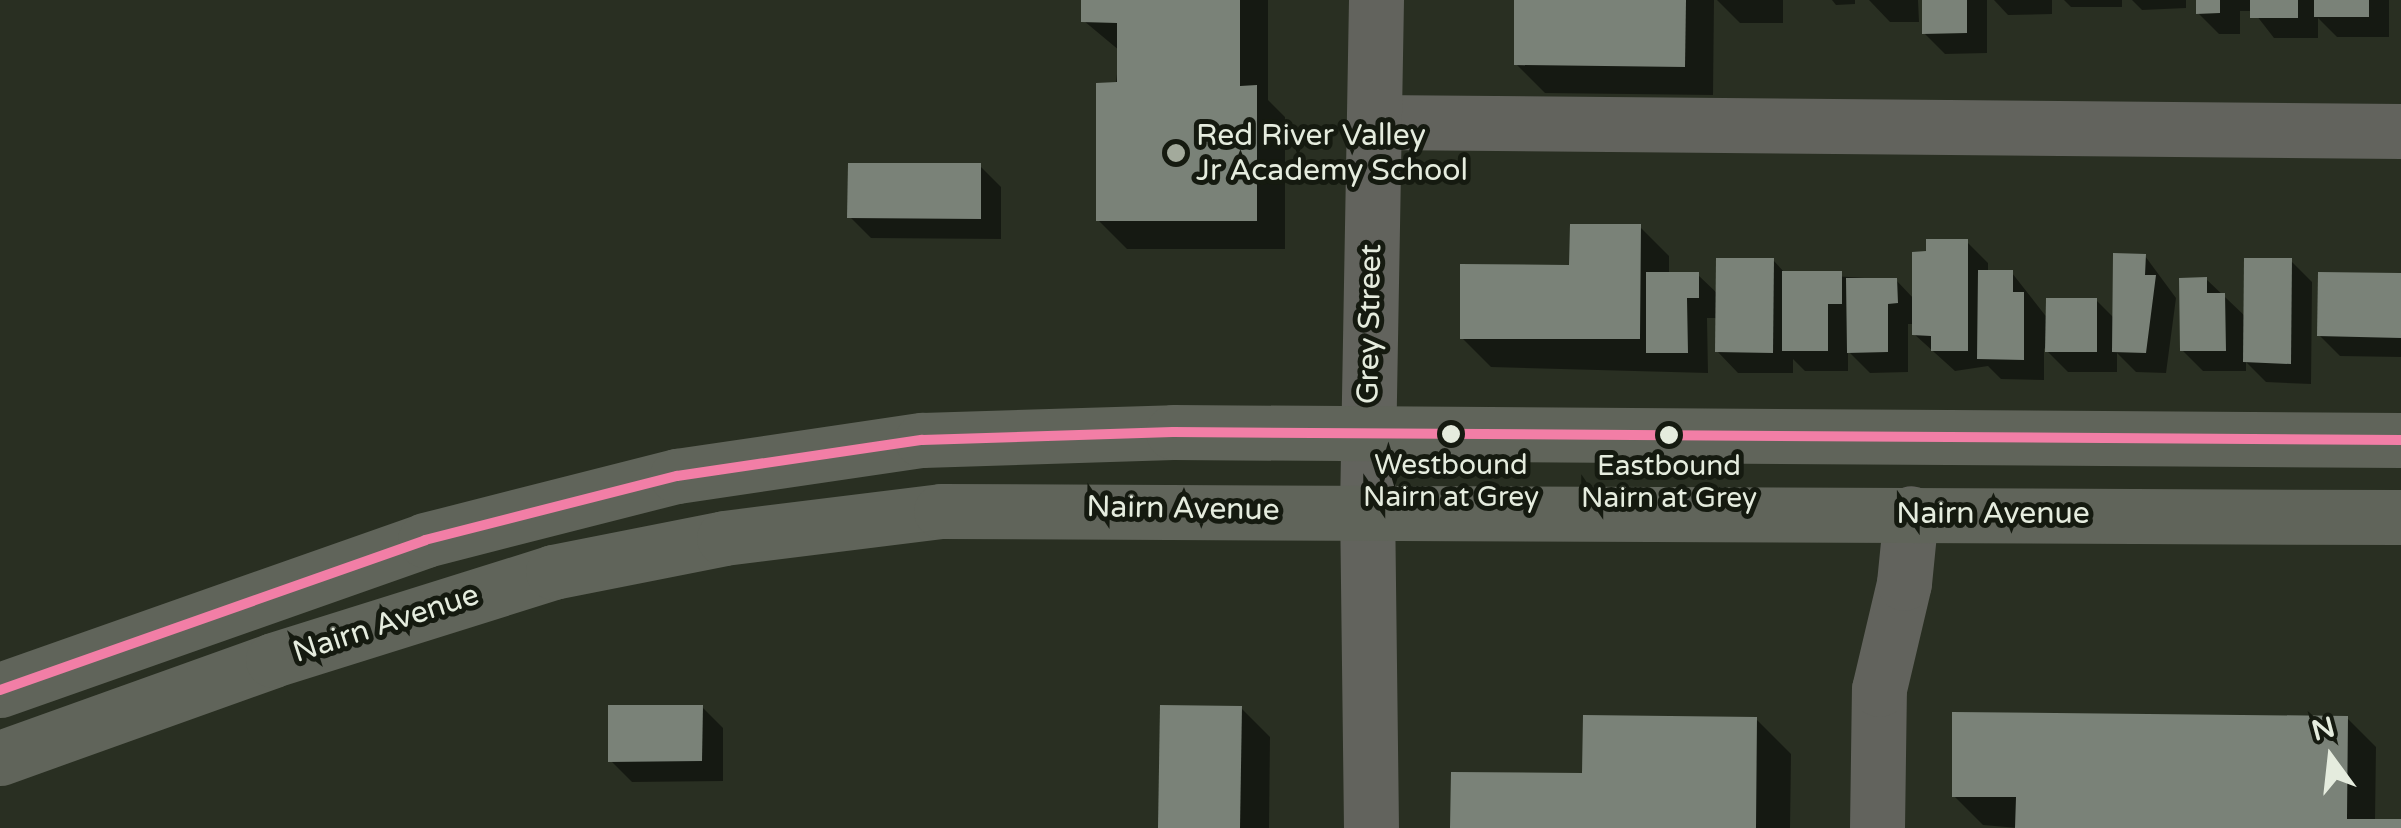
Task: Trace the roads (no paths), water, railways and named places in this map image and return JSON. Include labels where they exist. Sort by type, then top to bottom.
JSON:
[{"type":"main road","points":[[0,690],[425,540],[678,476],[922,440],[1368,433],[1992,442],[2398,440],[2391,517]]},
{"type":"main road","points":[[1911,514],[1992,442]]},
{"type":"main road","name":"Nairn Avenue","points":[[0,758],[434,607],[642,552],[940,511],[2391,517]]},
{"type":"street","name":"Grey Street","points":[[1372,828],[1367,510],[1376,0]]},
{"type":"street","points":[[1375,122],[2401,131]]},
{"type":"street","points":[[1877,828],[1878,689],[1904,583],[1911,514]]},
{"type":"place","name":"Red River Valley Jr Academy School","points":[[1176,153]]},
{"type":"place","name":"Westbound Nairn at Grey","points":[[1451,434]]},
{"type":"place","name":"Eastbound Nairn at Grey","points":[[1669,435]]}]
